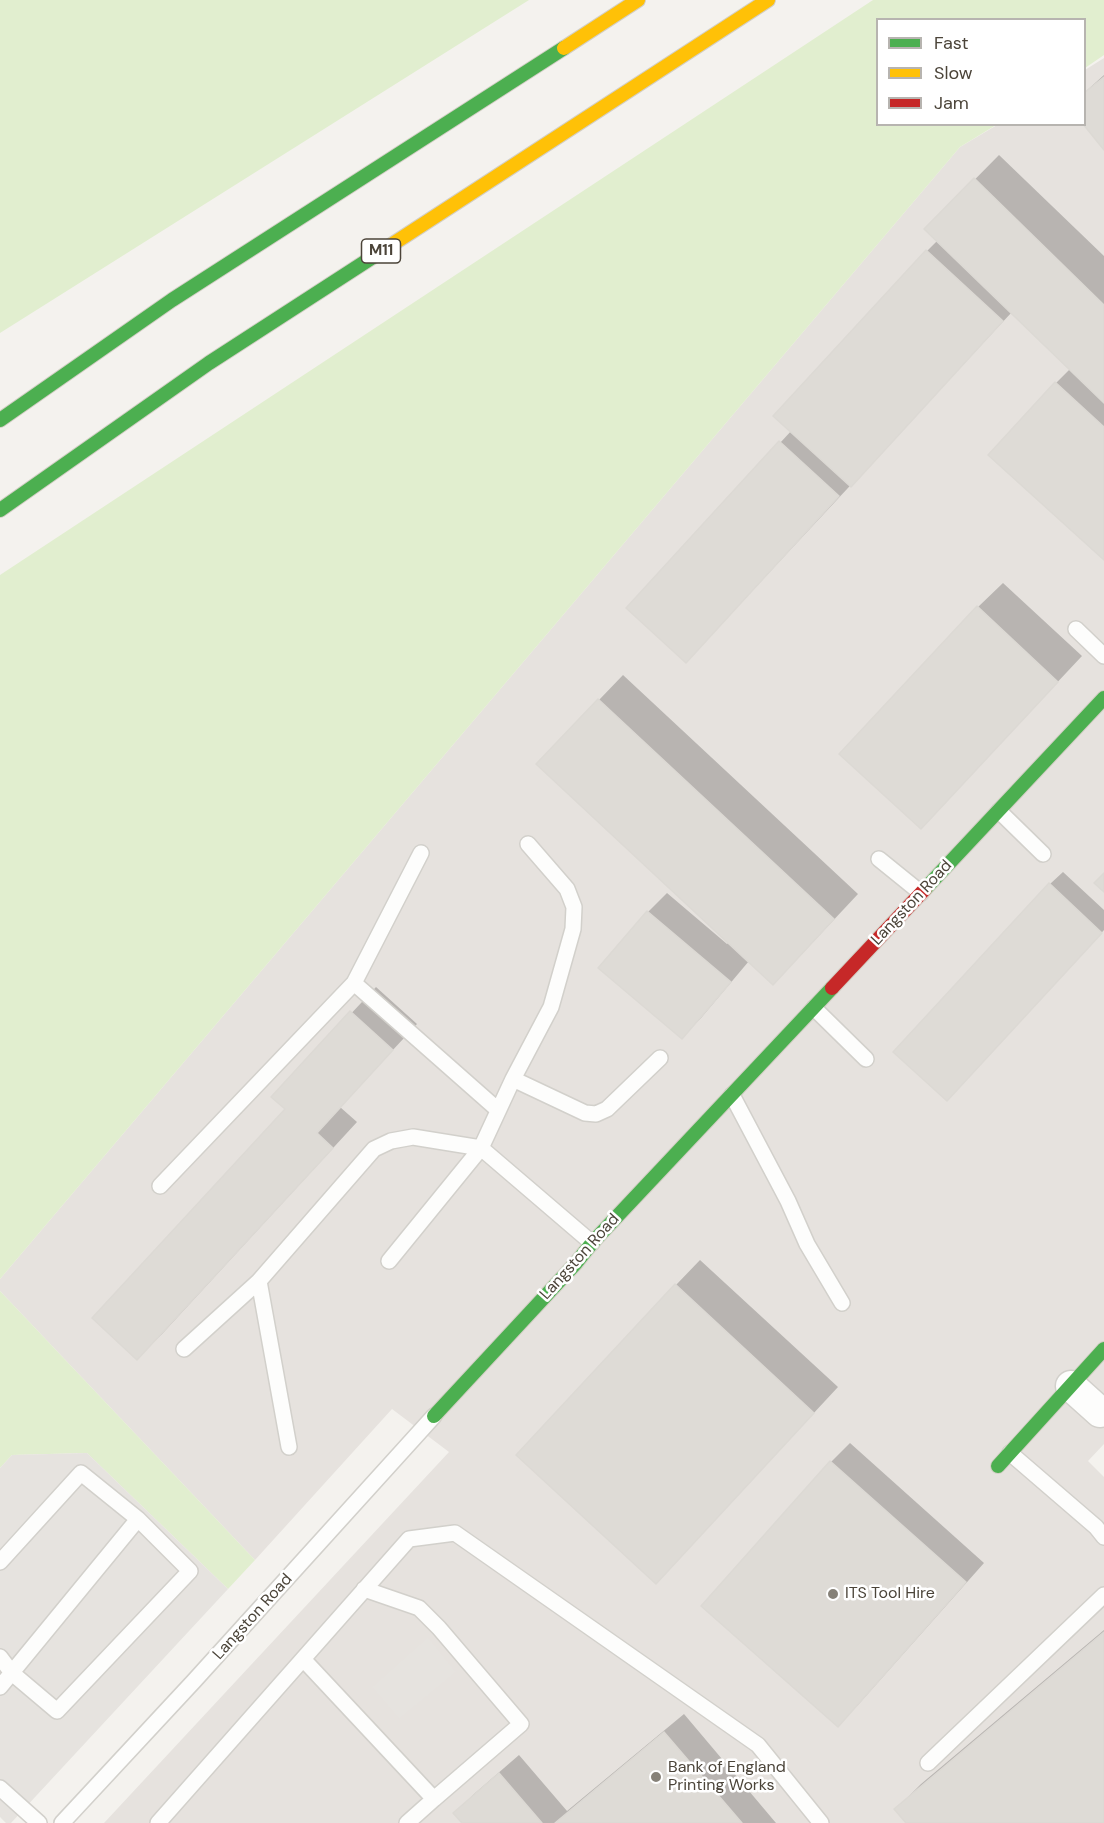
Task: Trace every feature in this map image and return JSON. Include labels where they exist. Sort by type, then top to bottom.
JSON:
[{"type":"main road","points":[[0,420],[172,300],[638,0]]},
{"type":"main road","name":"M11","points":[[0,510],[209,363],[768,0]]},
{"type":"main road","name":"Langston Road","points":[[434,1416],[592,1243],[1104,698]]},
{"type":"main road","points":[[998,1466],[1104,1348]]},
{"type":"street","points":[[1071,1386],[1100,1412]]},
{"type":"lane","points":[[1076,629],[1104,656]]},
{"type":"lane","points":[[999,811],[1043,854]]},
{"type":"lane","points":[[389,1261],[481,1148],[550,1007],[573,929],[574,907],[567,889],[528,843]]},
{"type":"lane","points":[[160,1186],[354,983],[421,853]]},
{"type":"lane","points":[[879,859],[921,893]]},
{"type":"lane","points":[[354,983],[498,1110]]},
{"type":"lane","points":[[814,1008],[866,1059]]},
{"type":"lane","points":[[513,1079],[585,1113],[596,1114],[607,1109],[660,1058]]},
{"type":"lane","points":[[732,1095],[788,1202],[807,1244],[842,1303]]},
{"type":"lane","points":[[184,1349],[259,1281],[374,1149],[391,1142],[413,1137],[481,1148],[592,1243]]},
{"type":"lane","points":[[259,1281],[289,1447]]},
{"type":"lane","name":"Langston Road","points":[[62,1823],[434,1416]]},
{"type":"lane","points":[[1010,1453],[1096,1527],[1104,1537]]},
{"type":"lane","points":[[0,1562],[81,1473],[138,1519],[190,1571],[57,1711],[12,1673],[0,1657]]},
{"type":"lane","points":[[0,1687],[138,1519]]},
{"type":"lane","points":[[158,1823],[409,1539],[455,1533],[758,1745],[821,1823]]},
{"type":"lane","points":[[364,1589],[418,1608],[439,1628],[521,1724],[407,1823]]},
{"type":"lane","points":[[928,1763],[1104,1595]]},
{"type":"lane","points":[[303,1659],[434,1799]]},
{"type":"lane","points":[[0,1788],[39,1823]]},
{"type":"shaded area","points":[[1104,58],[1104,1444],[1088,1461],[1104,1477],[1104,1823],[104,1823],[449,1452],[392,1409],[255,1560],[0,1291],[0,1279],[960,147],[995,126],[1086,126],[1086,69]]},
{"type":"shaded area","points":[[87,1453],[228,1589],[11,1823],[6,1823],[0,1817],[0,1468],[12,1455]]},
{"type":"shaded area","points":[[428,1637],[456,1672],[399,1719],[372,1687]]},
{"type":"green space","points":[[0,0],[529,0],[0,333]]},
{"type":"green space","points":[[873,0],[1104,0],[1104,55],[1086,67],[1086,18],[876,18],[876,126],[994,126],[960,147],[0,1279],[0,575]]},
{"type":"green space","points":[[0,1291],[255,1560],[228,1589],[87,1453],[12,1455],[0,1468]]},
{"type":"building","points":[[1104,77],[1104,150],[1085,126],[1086,91]]},
{"type":"building","points":[[974,178],[1104,305],[1104,403],[924,229]]},
{"type":"building","points":[[926,250],[1003,321],[851,487],[773,416]]},
{"type":"building","points":[[1055,382],[1104,427],[1104,560],[988,455]]},
{"type":"building","points":[[779,441],[839,496],[686,663],[626,608]]},
{"type":"building","points":[[977,606],[1058,682],[921,829],[839,754]]},
{"type":"building","points":[[598,699],[834,919],[773,985],[536,764]]},
{"type":"building","points":[[1104,873],[1104,892],[1094,883]]},
{"type":"building","points":[[1049,883],[1102,933],[947,1101],[893,1052]]},
{"type":"building","points":[[647,911],[731,982],[682,1039],[598,968]]},
{"type":"building","points":[[350,1011],[393,1050],[317,1133],[333,1148],[137,1360],[92,1318],[285,1109],[271,1097]]},
{"type":"building","points":[[675,1284],[814,1413],[656,1584],[516,1455]]},
{"type":"building","name":"ITS Tool Hire","points":[[830,1461],[966,1582],[838,1727],[701,1606]]},
{"type":"building","points":[[1104,1632],[1104,1823],[906,1823],[894,1809]]},
{"type":"building","name":"Bank of England Printing Works","points":[[664,1732],[742,1823],[555,1823]]},
{"type":"building","points":[[499,1773],[542,1823],[462,1823],[453,1813]]},
{"type":"traffic: fast","points":[[0,420],[172,300],[564,48]]},
{"type":"traffic: fast","points":[[0,510],[209,363],[382,251]]},
{"type":"traffic: fast","points":[[925,889],[1104,698]]},
{"type":"traffic: fast","points":[[434,1416],[592,1243],[832,988]]},
{"type":"traffic: fast","points":[[998,1466],[1104,1349]]},
{"type":"traffic: slow","points":[[564,48],[638,0]]},
{"type":"traffic: slow","points":[[382,251],[768,0]]},
{"type":"traffic: jam","points":[[832,988],[925,889]]},
{"type":"place","name":"ITS Tool Hire","points":[[833,1594]]},
{"type":"place","name":"Bank of England Printing Works","points":[[656,1777]]}]
